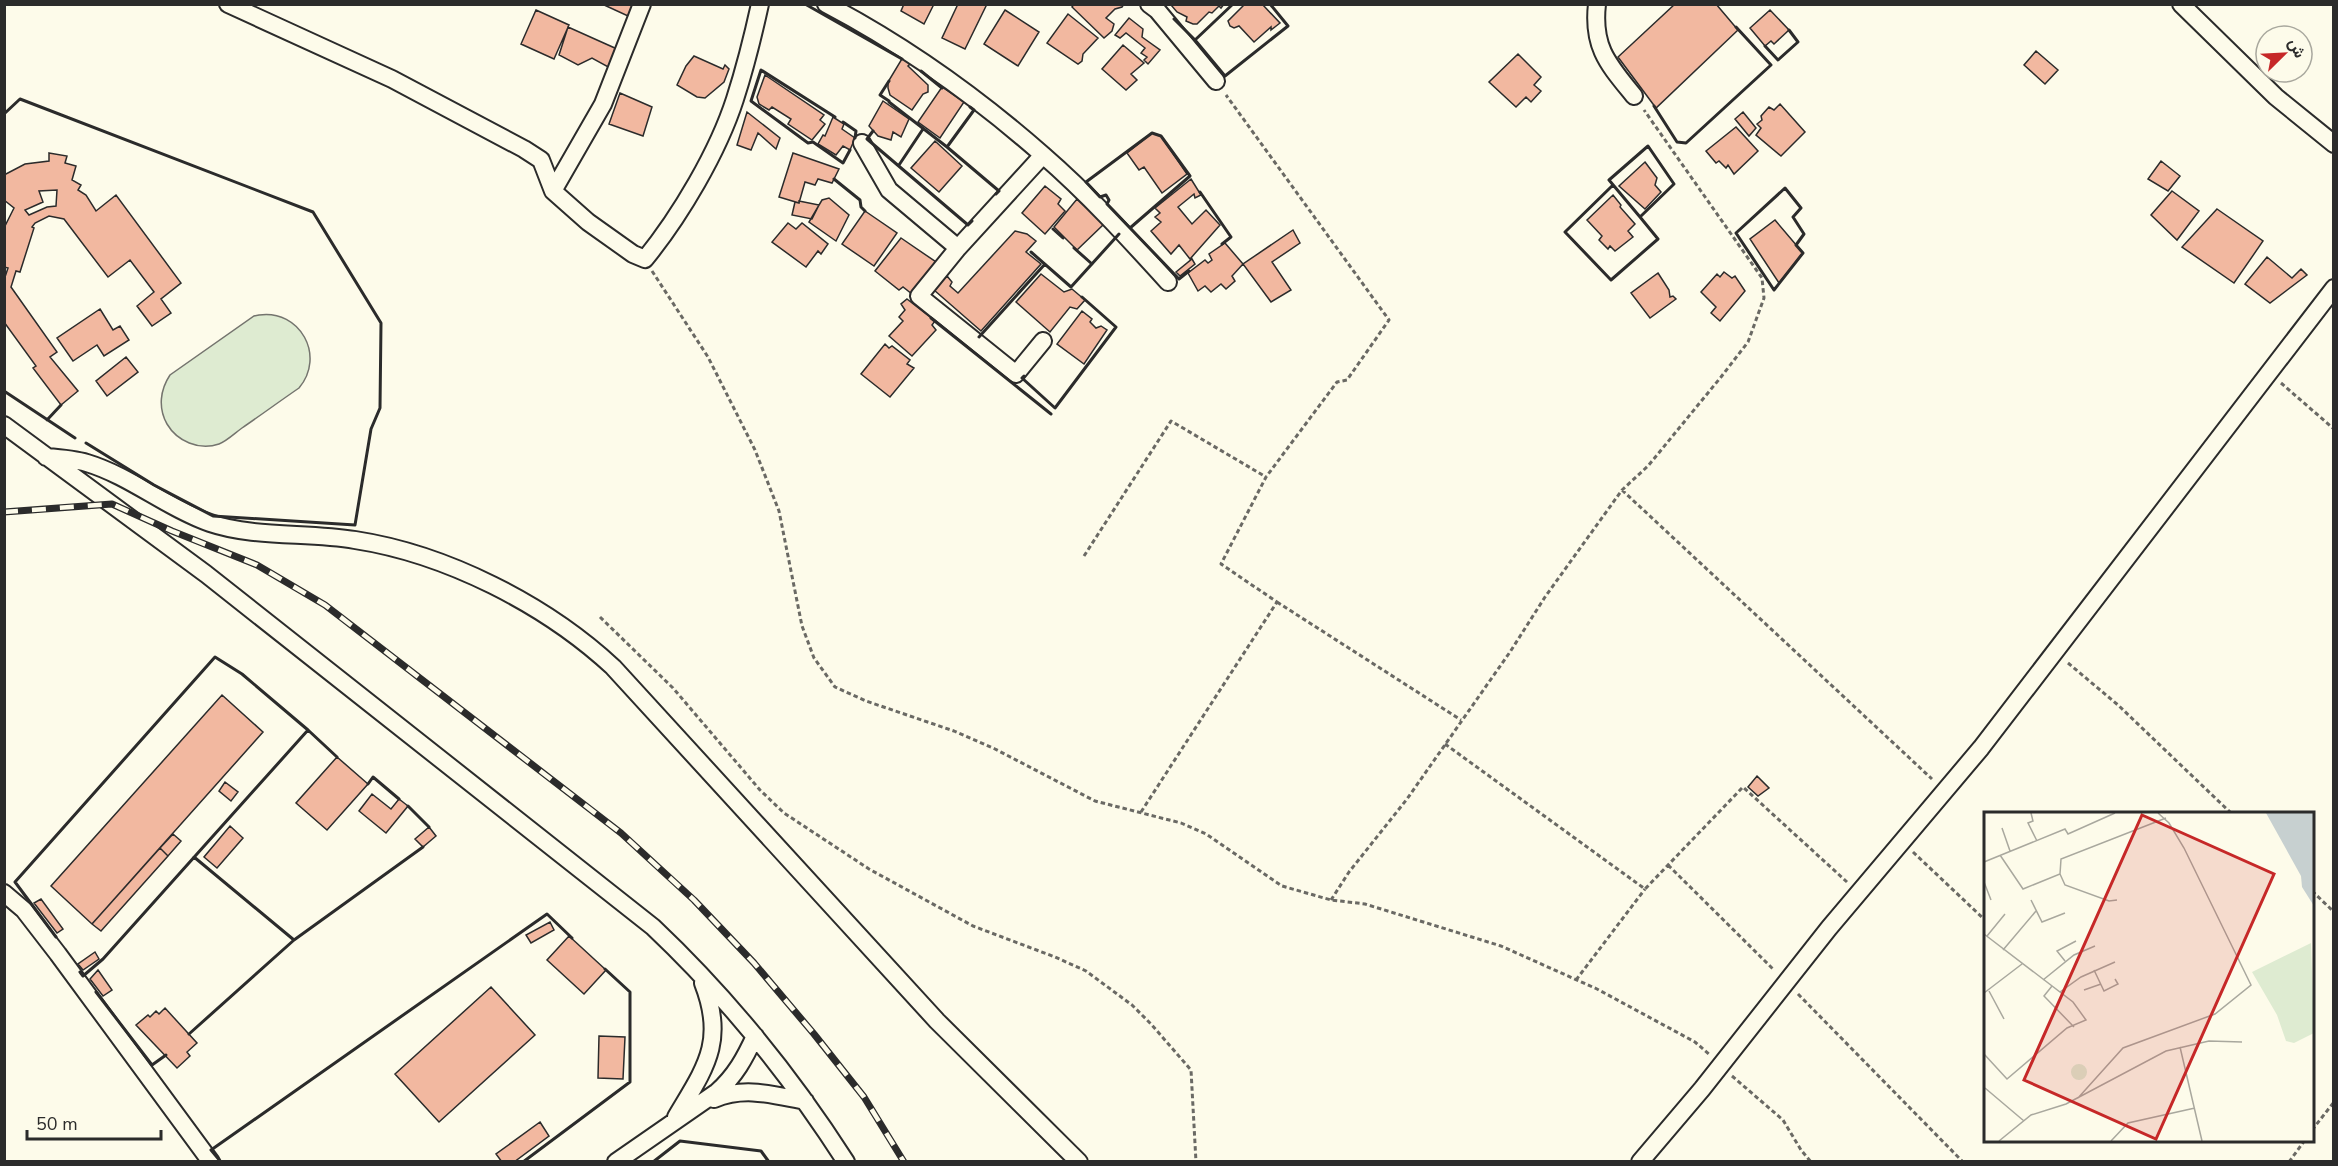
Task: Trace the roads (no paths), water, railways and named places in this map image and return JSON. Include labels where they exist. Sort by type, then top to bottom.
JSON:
[{"type":"street","points":[[228,4],[392,79],[524,149],[541,160],[553,190],[588,222],[633,254],[645,259],[680,211],[716,143],[735,100],[760,4]]},
{"type":"street","points":[[553,190],[603,104],[631,38],[642,4]]},
{"type":"street","points":[[826,4],[946,78],[1043,155],[1110,219],[1168,282]]},
{"type":"street","points":[[1149,4],[1157,10],[1216,81]]},
{"type":"street","points":[[1597,4],[1597,38],[1607,62],[1634,96]]},
{"type":"street","points":[[2181,4],[2276,97],[2334,144]]},
{"type":"street","points":[[862,143],[889,190],[958,248]]},
{"type":"street","points":[[1043,155],[958,248],[919,296],[1017,374],[1043,341]]},
{"type":"street","points":[[1641,1161],[1859,894],[1946,793],[2334,288]]},
{"type":"street","points":[[4,425],[206,574],[653,927],[755,1036],[805,1101],[846,1161]]},
{"type":"street","points":[[46,457],[89,464],[200,519],[222,526],[355,540],[383,545],[433,561],[514,596],[558,622],[613,667],[937,1021],[1079,1161]]},
{"type":"street","points":[[4,893],[24,910],[58,954],[211,1161]]},
{"type":"street","points":[[674,1120],[708,1062],[712,1044],[712,1012],[699,974]]},
{"type":"street","points":[[616,1161],[730,1081],[740,1068],[755,1036]]},
{"type":"street","points":[[674,1120],[723,1096],[743,1091],[756,1091],[805,1101]]},
{"type":"railway","points":[[4,512],[112,504],[257,565],[325,605],[621,833],[694,900],[754,963],[814,1034],[864,1097],[904,1162]]}]
